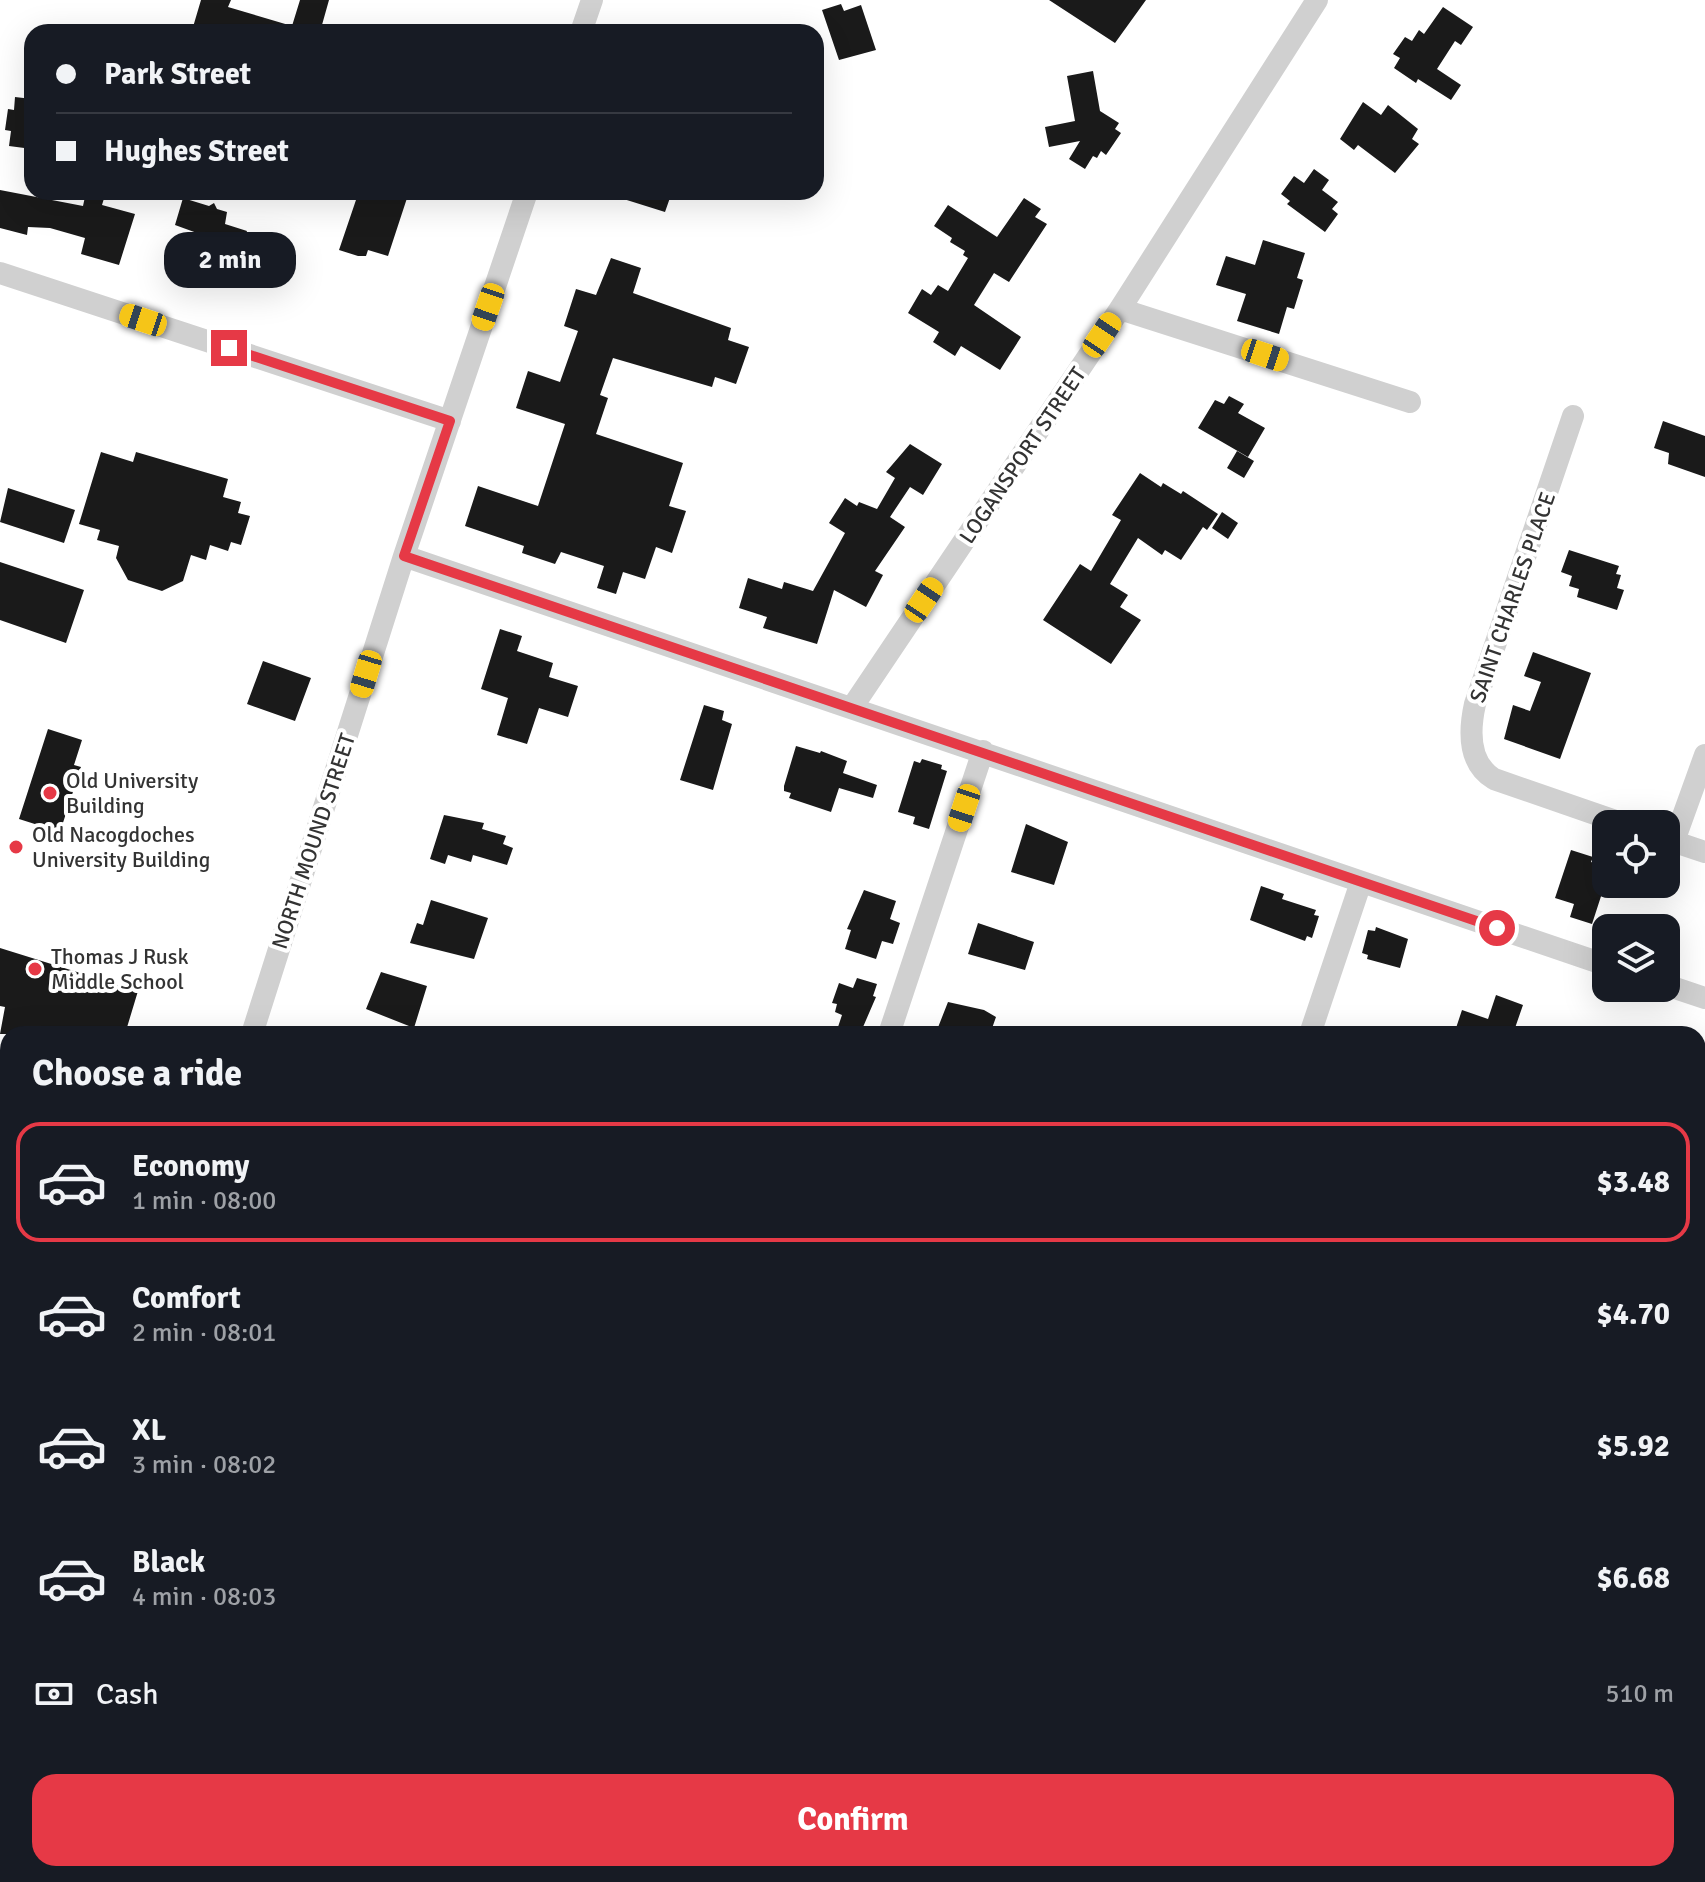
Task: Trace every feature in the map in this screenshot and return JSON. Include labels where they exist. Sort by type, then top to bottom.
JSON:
[{"type":"street","points":[[584,24],[592,0]]},
{"type":"street","name":"LOGANSPORT STREET","points":[[853,706],[1120,309],[1317,0]]},
{"type":"street","name":"NORTH MOUND STREET","points":[[255,1026],[404,556],[524,200]]},
{"type":"street","points":[[0,273],[450,421]]},
{"type":"street","points":[[1120,309],[1410,402]]},
{"type":"street","name":"SAINT CHARLES PLACE","points":[[1573,416],[1475,704],[1471,744],[1480,766],[1494,779],[1592,813]]},
{"type":"street","points":[[404,556],[853,706],[1592,960]]},
{"type":"street","points":[[892,1026],[983,751]]},
{"type":"street","points":[[1680,816],[1705,755]]},
{"type":"street","points":[[1680,843],[1705,852]]},
{"type":"street","points":[[1313,1026],[1361,882]]},
{"type":"street","points":[[1680,990],[1705,998]]},
{"type":"building","points":[[201,0],[231,0],[228,7],[285,24],[194,24]]},
{"type":"building","points":[[300,0],[329,0],[322,24],[293,24]]},
{"type":"building","points":[[1049,0],[1146,0],[1115,43]]},
{"type":"building","points":[[841,4],[844,11],[861,5],[876,50],[839,60],[822,10]]},
{"type":"building","points":[[1443,7],[1473,27],[1461,45],[1455,41],[1437,69],[1461,85],[1451,100],[1394,68],[1400,58],[1393,54],[1405,37],[1412,41],[1419,30],[1424,34]]},
{"type":"building","points":[[1093,71],[1100,111],[1119,123],[1115,129],[1121,133],[1106,155],[1101,151],[1097,158],[1093,156],[1085,169],[1069,159],[1080,141],[1049,147],[1045,127],[1075,121],[1067,76]]},
{"type":"building","points":[[15,97],[24,98],[24,148],[9,146],[11,131],[5,130],[8,109],[14,110]]},
{"type":"building","points":[[1363,102],[1381,115],[1388,105],[1418,129],[1412,139],[1419,144],[1395,173],[1358,145],[1354,150],[1340,139]]},
{"type":"building","points":[[1314,169],[1329,180],[1322,190],[1338,202],[1332,209],[1338,214],[1325,232],[1287,204],[1290,201],[1281,194],[1294,176],[1304,183]]},
{"type":"building","points":[[0,190],[24,195],[24,200],[52,200],[83,206],[84,200],[104,200],[102,205],[135,214],[119,265],[81,254],[85,238],[50,228],[28,227],[27,235],[0,228]]},
{"type":"building","points":[[1024,198],[1041,209],[1035,217],[1047,224],[1009,282],[994,273],[974,305],[1021,337],[1000,370],[961,346],[955,356],[933,342],[939,332],[908,313],[922,289],[931,295],[938,285],[948,291],[968,258],[963,255],[965,251],[950,242],[952,238],[934,226],[948,205],[997,237]]},
{"type":"building","points":[[182,200],[190,200],[209,206],[214,203],[217,209],[227,212],[225,224],[247,231],[242,246],[235,244],[231,258],[224,256],[222,264],[198,256],[200,248],[193,246],[197,233],[175,225]]},
{"type":"building","points":[[356,200],[406,200],[388,256],[368,250],[366,256],[358,256],[339,250]]},
{"type":"building","points":[[627,200],[669,200],[665,212]]},
{"type":"building","points":[[1263,240],[1305,253],[1297,278],[1303,280],[1294,309],[1287,307],[1279,334],[1237,321],[1246,294],[1216,285],[1226,256],[1255,265]]},
{"type":"building","points":[[611,258],[641,268],[633,293],[731,328],[728,340],[749,347],[736,384],[715,377],[712,387],[613,358],[600,395],[608,398],[596,434],[683,463],[669,506],[686,511],[672,553],[656,547],[645,579],[623,572],[616,594],[597,588],[604,566],[561,552],[555,564],[522,553],[524,546],[465,526],[478,486],[538,506],[565,424],[516,408],[528,371],[560,382],[578,331],[564,326],[576,289],[596,295]]},
{"type":"building","points":[[1229,396],[1244,404],[1238,413],[1265,428],[1248,457],[1198,428],[1215,400],[1224,404]]},
{"type":"building","points":[[1663,421],[1705,436],[1705,477],[1668,464],[1669,453],[1654,448]]},
{"type":"building","points":[[910,444],[942,464],[923,495],[910,487],[890,517],[905,527],[875,571],[883,575],[866,607],[834,590],[817,644],[763,628],[767,617],[739,608],[748,578],[782,589],[784,582],[813,591],[845,533],[829,523],[845,498],[857,506],[859,502],[877,509],[895,478],[886,472]]},
{"type":"building","points":[[1237,451],[1254,461],[1244,478],[1227,468]]},
{"type":"building","points":[[101,452],[133,462],[136,452],[228,479],[223,497],[241,502],[238,513],[250,516],[241,545],[231,542],[228,551],[210,545],[206,560],[191,555],[183,581],[162,591],[128,580],[116,558],[119,546],[97,540],[100,530],[79,524]]},
{"type":"building","points":[[1140,473],[1161,487],[1163,483],[1181,494],[1183,491],[1218,514],[1207,530],[1203,527],[1181,560],[1165,550],[1162,555],[1138,538],[1110,584],[1128,595],[1120,607],[1141,620],[1111,664],[1043,620],[1080,564],[1091,571],[1121,520],[1112,515]]},
{"type":"building","points":[[8,488],[75,510],[64,543],[0,522]]},
{"type":"building","points":[[1222,512],[1238,523],[1228,539],[1212,528]]},
{"type":"building","points":[[1569,550],[1619,566],[1616,574],[1621,575],[1617,588],[1624,590],[1617,610],[1577,597],[1579,589],[1569,586],[1572,576],[1561,572]]},
{"type":"building","points":[[0,562],[84,590],[66,643],[0,620]]},
{"type":"building","points":[[500,629],[522,636],[517,651],[553,663],[549,677],[578,686],[568,717],[539,708],[527,744],[497,735],[508,698],[481,689]]},
{"type":"building","points":[[1533,652],[1591,673],[1560,759],[1504,739],[1513,705],[1530,711],[1541,682],[1524,676]]},
{"type":"building","points":[[263,661],[311,678],[295,721],[247,704]]},
{"type":"building","points":[[704,705],[724,711],[722,720],[732,724],[713,790],[680,780]]},
{"type":"building","name":"Old University Building","points":[[48,729],[82,740],[74,765],[81,767],[60,832],[19,819]]},
{"type":"building","points":[[796,746],[847,761],[843,773],[877,785],[873,798],[839,788],[831,812],[789,798],[791,793],[784,791],[784,786]]},
{"type":"building","points":[[922,759],[942,765],[941,769],[947,771],[929,829],[913,824],[915,817],[898,812],[914,761],[920,763]]},
{"type":"building","points":[[444,815],[484,823],[482,829],[506,836],[503,844],[513,848],[507,865],[473,855],[471,862],[448,855],[445,864],[430,859]]},
{"type":"building","points":[[1026,824],[1068,842],[1054,885],[1011,872]]},
{"type":"building","points":[[1571,850],[1592,857],[1592,898],[1600,898],[1595,914],[1592,914],[1592,924],[1570,917],[1574,904],[1555,898]]},
{"type":"building","points":[[1261,886],[1284,894],[1282,899],[1316,910],[1314,915],[1319,916],[1312,938],[1307,936],[1305,941],[1250,920]]},
{"type":"building","points":[[864,890],[896,901],[890,919],[900,923],[893,944],[882,941],[876,959],[845,949],[851,930],[847,929]]},
{"type":"building","points":[[431,900],[488,918],[474,959],[410,943],[417,923],[423,925]]},
{"type":"building","points":[[978,923],[1034,942],[1025,970],[968,954]]},
{"type":"building","points":[[1376,927],[1408,939],[1400,968],[1367,959],[1368,955],[1362,953],[1368,930],[1375,931]]},
{"type":"building","name":"Thomas J Rusk Middle School","points":[[0,948],[138,991],[127,1026],[1,1026],[5,1007],[0,1006]]},
{"type":"building","points":[[381,972],[427,986],[415,1026],[366,1009]]},
{"type":"building","points":[[857,978],[877,984],[873,996],[876,997],[863,1026],[838,1026],[842,1015],[835,1012],[837,1004],[832,1003],[839,983],[853,988]]},
{"type":"building","points":[[1496,995],[1523,1005],[1516,1026],[1457,1026],[1462,1010],[1488,1019]]},
{"type":"building","points":[[948,1002],[984,1010],[996,1017],[993,1026],[939,1026]]},
{"type":"place","name":"Old University Building","points":[[50,793]]},
{"type":"place","name":"Old Nacogdoches University Building","points":[[16,847]]},
{"type":"place","name":"Thomas J Rusk Middle School","points":[[35,969]]},
{"type":"route","points":[[229,348],[450,421],[404,556],[853,706],[1497,928]]}]
